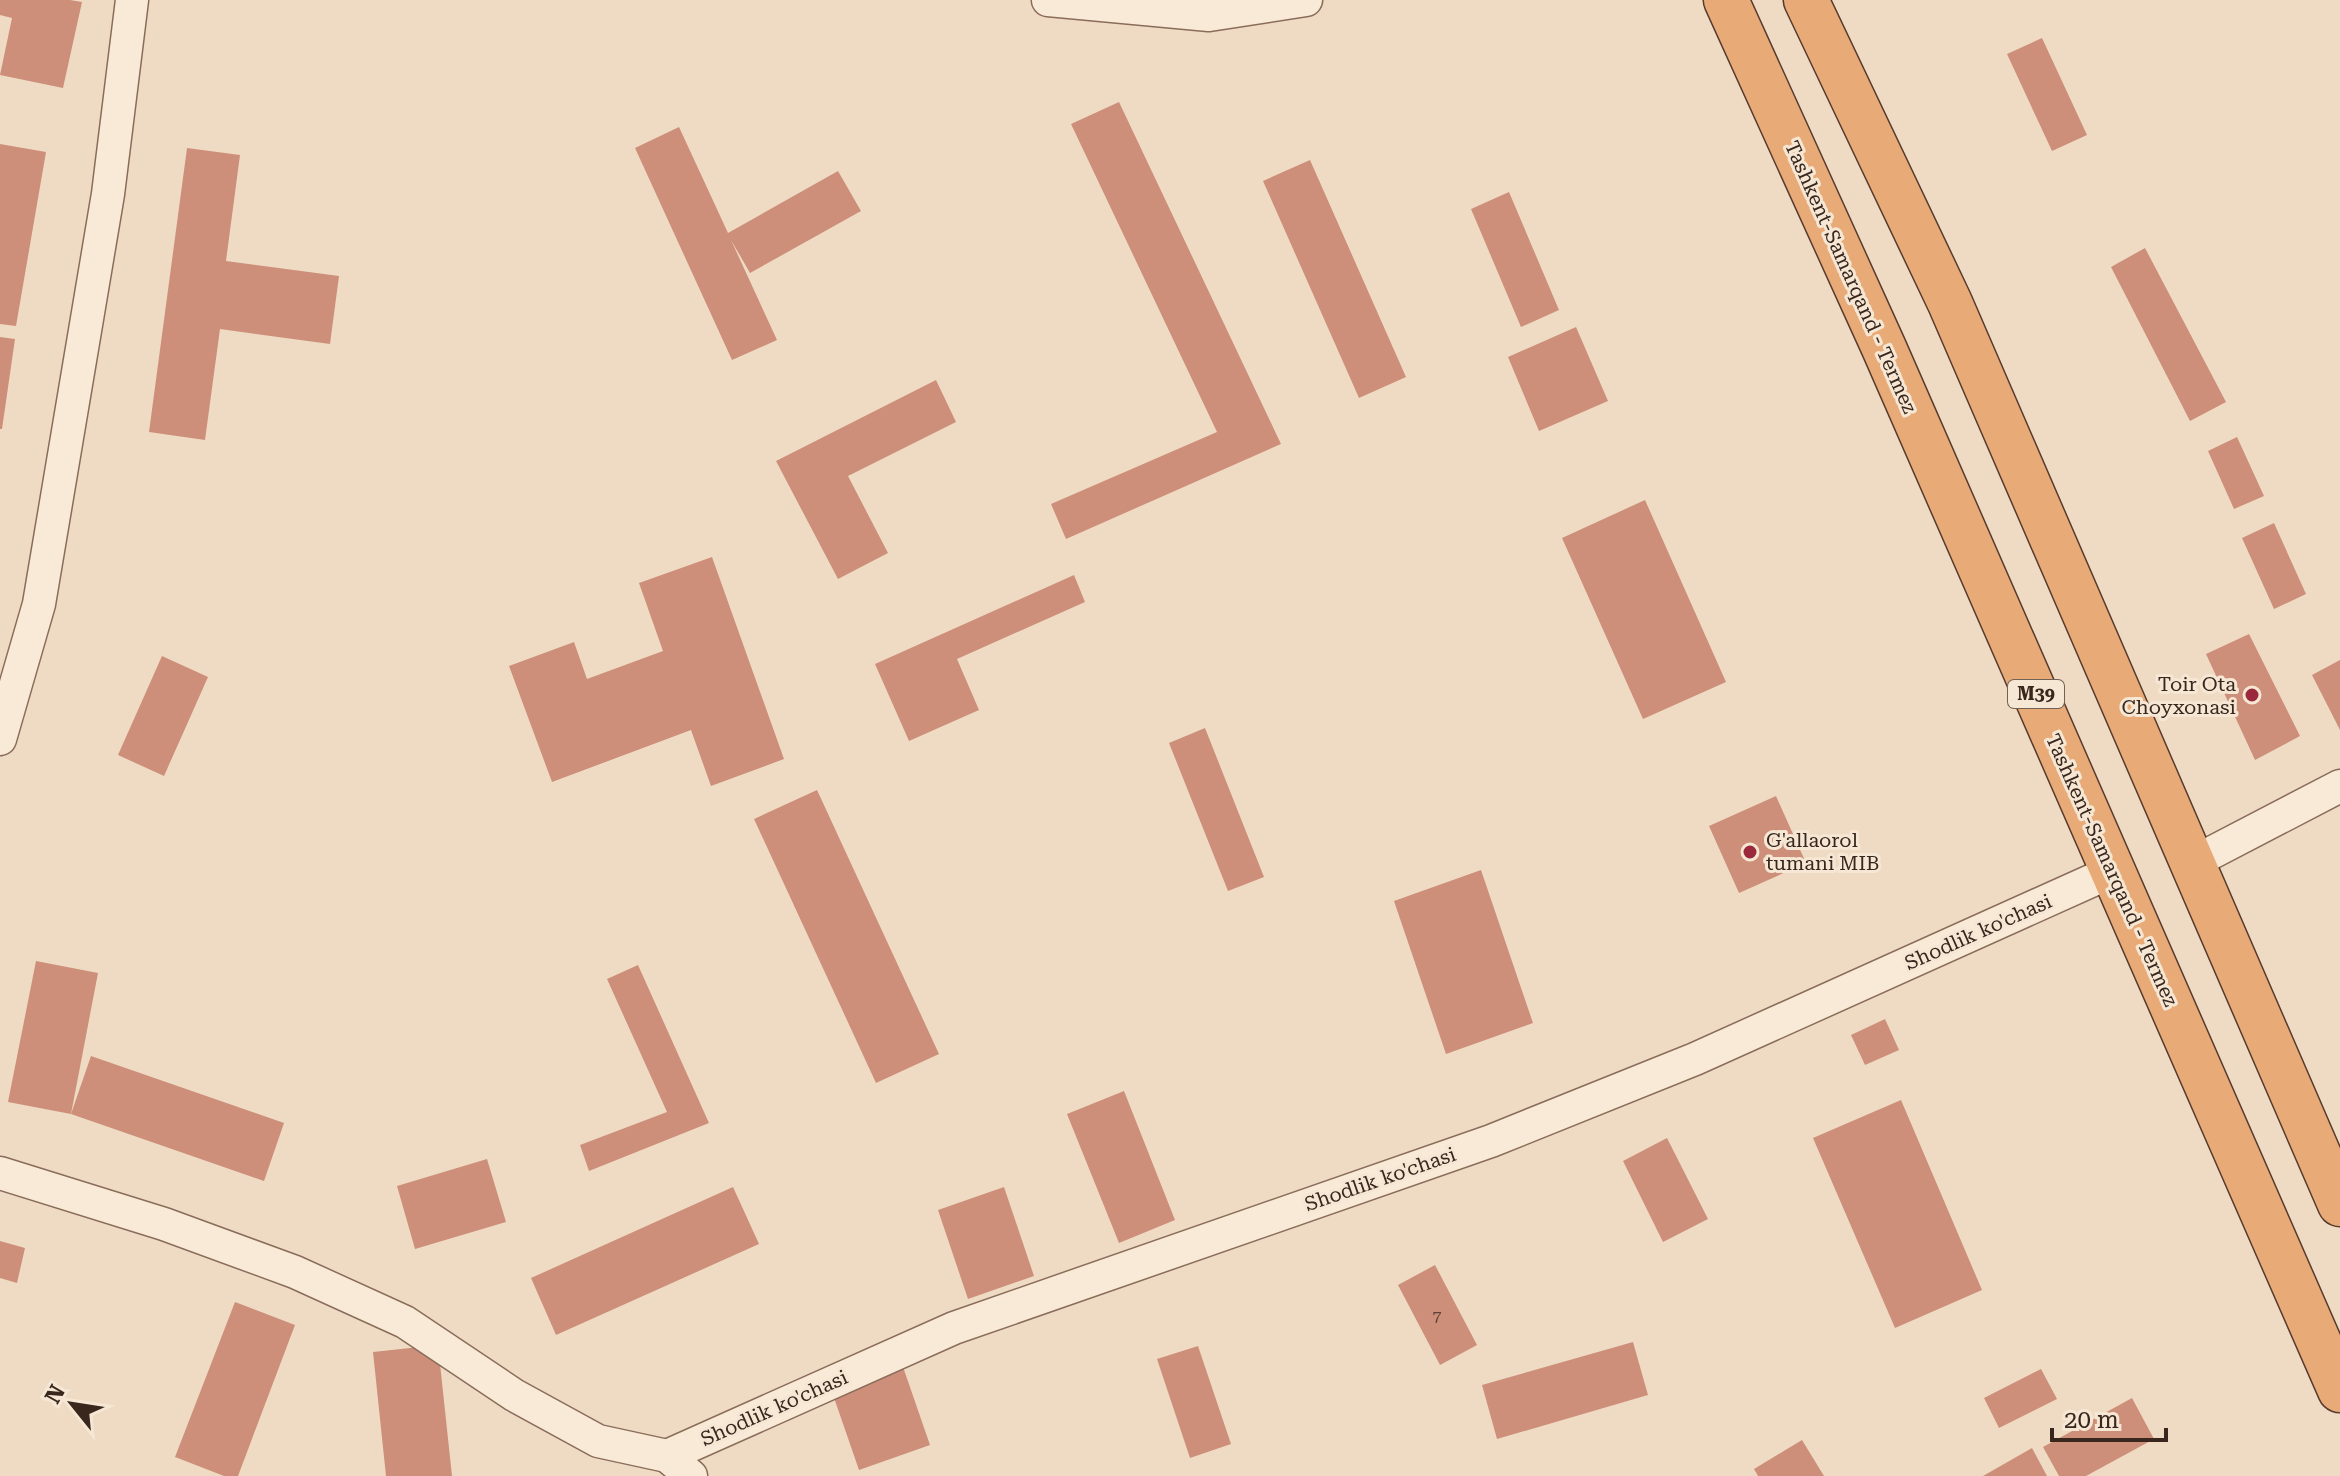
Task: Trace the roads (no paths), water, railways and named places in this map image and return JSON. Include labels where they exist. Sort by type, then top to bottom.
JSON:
[{"type":"highway","name":"Tashkent-Samarqand - Termez","points":[[1726,0],[1891,362],[2113,871],[2326,1340],[2340,1390]]},
{"type":"highway","points":[[1806,0],[1950,303],[2340,1204]]},
{"type":"street","points":[[0,739],[39,604],[108,194],[132,0]]},
{"type":"street","points":[[1048,0],[1209,15],[1306,0]]},
{"type":"street","points":[[2192,863],[2340,786]]},
{"type":"street","name":"Shodlik ko'chasi","points":[[679,1466],[954,1328],[1491,1141],[1681,1065],[2113,871]]},
{"type":"street","points":[[0,1173],[164,1224],[295,1272],[405,1322],[514,1395],[598,1441],[679,1466]]},
{"type":"place","name":"Toir Ota Choyxonasi","points":[[2252,695]]},
{"type":"place","name":"G'allaorol tumani MIB","points":[[1750,852]]}]
